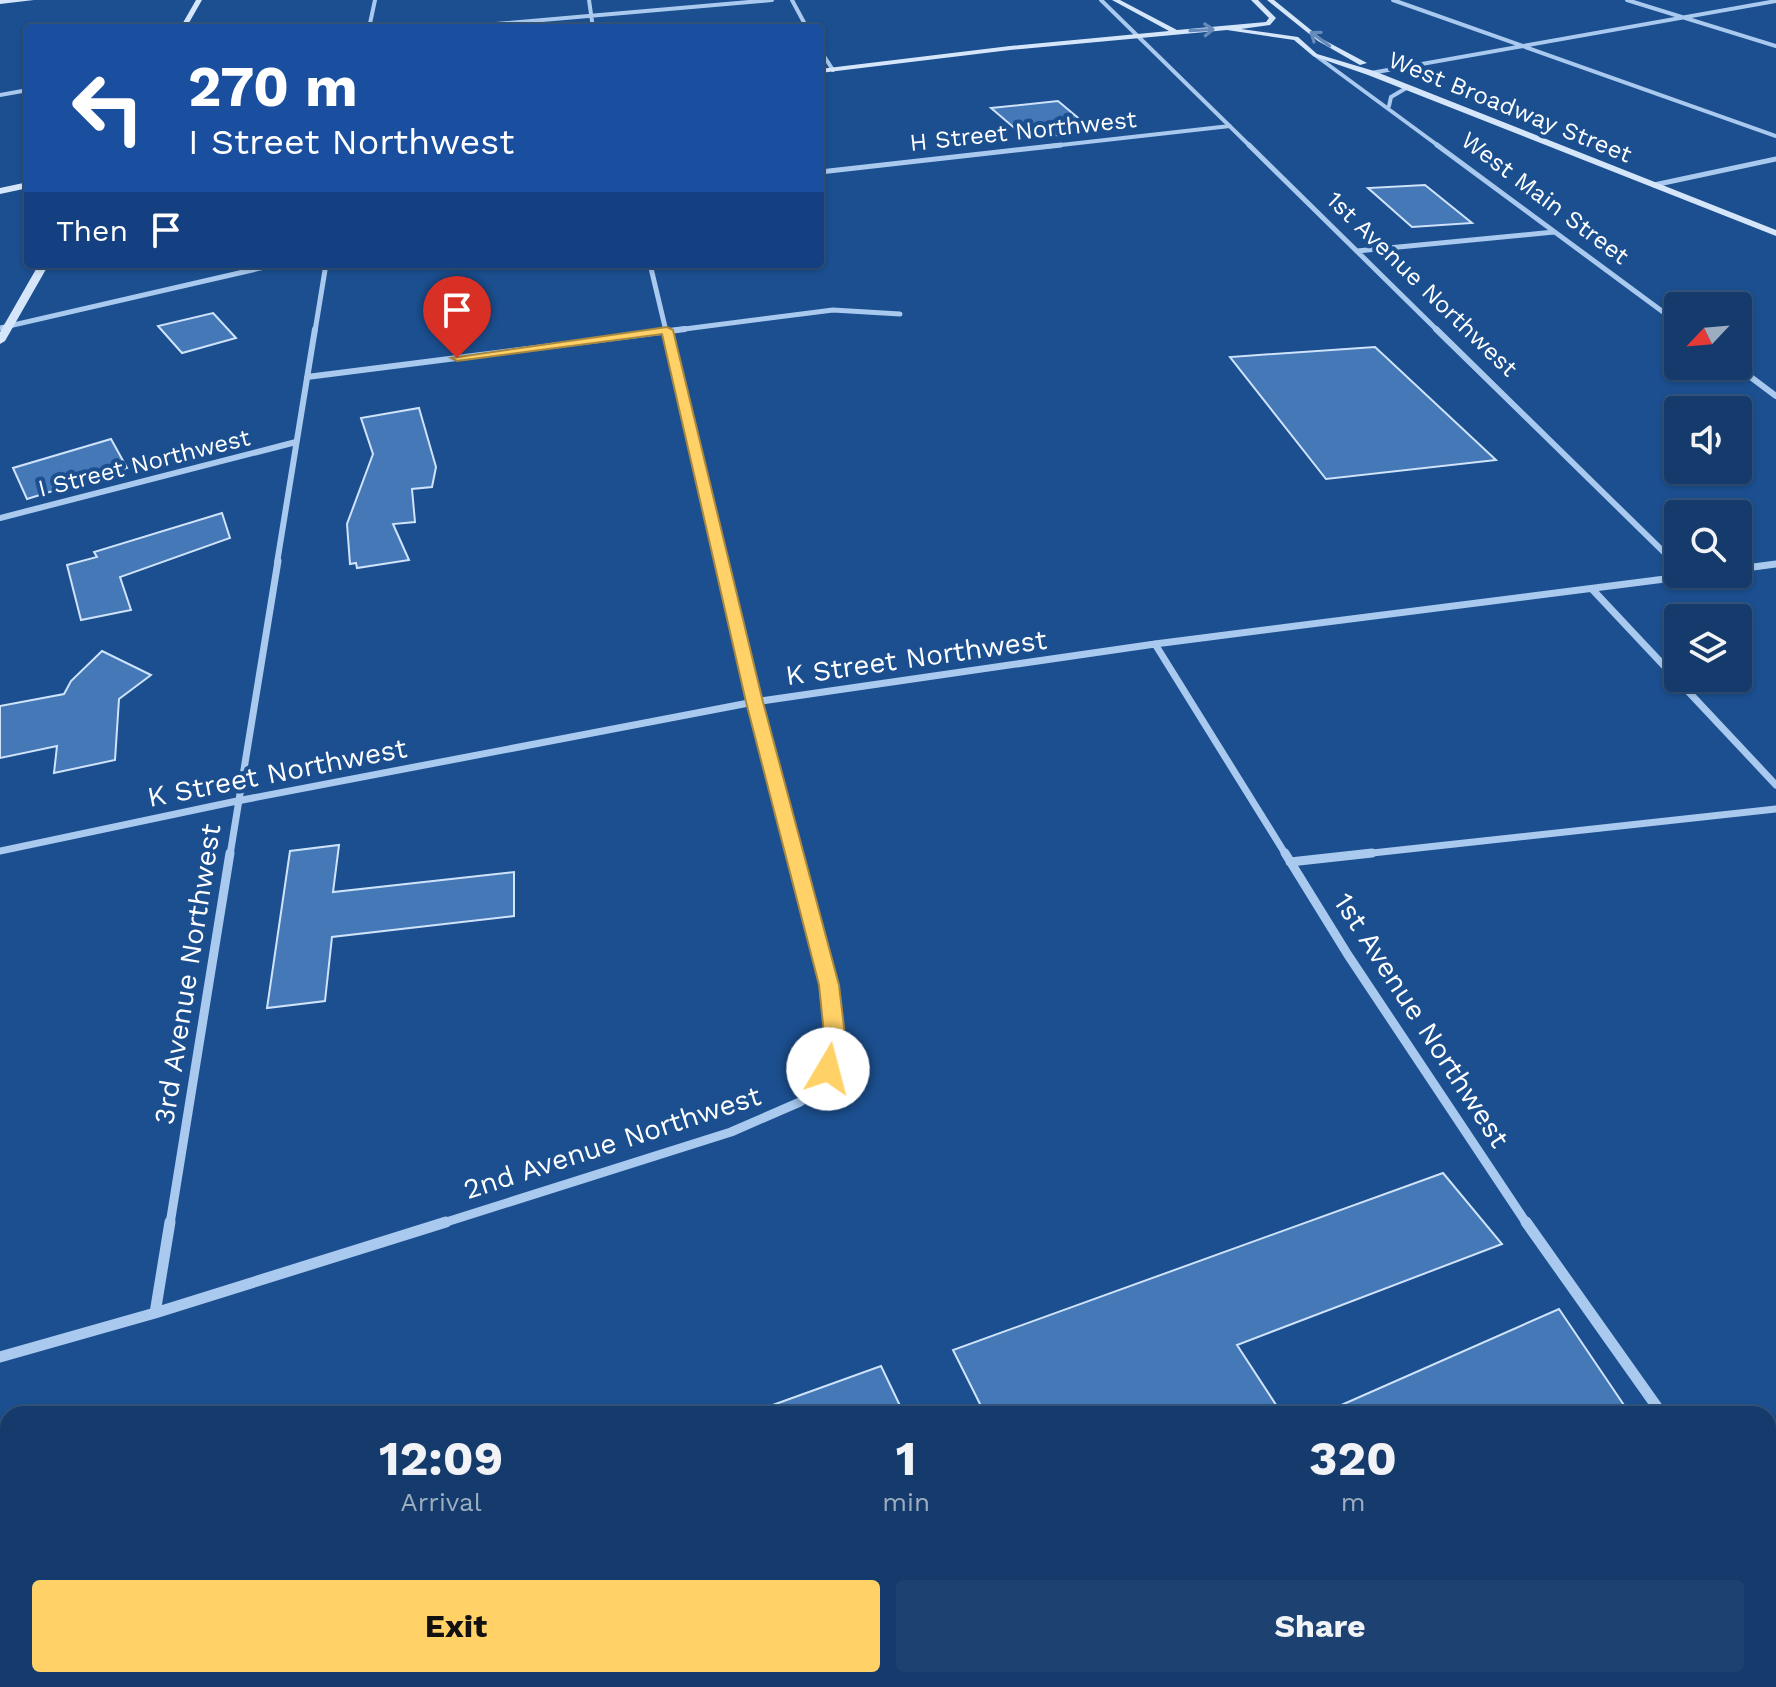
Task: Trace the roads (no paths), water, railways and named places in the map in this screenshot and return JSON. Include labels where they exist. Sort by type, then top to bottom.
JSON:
[{"type":"main road","points":[[0,2],[31,0]]},
{"type":"main road","points":[[185,24],[199,0]]},
{"type":"main road","points":[[1115,0],[1175,31]]},
{"type":"main road","points":[[824,71],[1175,31],[1268,24],[1273,18],[1254,0]]},
{"type":"main road","points":[[1270,0],[1320,40],[1367,65],[1371,73]]},
{"type":"main road","name":"West Broadway Street","points":[[1230,29],[1296,38],[1315,55],[1408,87],[1776,233]]},
{"type":"main road","points":[[0,191],[24,186]]},
{"type":"main road","points":[[0,341],[4,327],[41,268]]},
{"type":"street","points":[[370,24],[375,0]]},
{"type":"street","points":[[589,0],[592,24]]},
{"type":"street","points":[[497,24],[772,0]]},
{"type":"street","points":[[792,0],[805,24]]},
{"type":"street","points":[[1101,0],[1133,36]]},
{"type":"street","points":[[1393,0],[1776,136]]},
{"type":"street","points":[[1627,0],[1776,46]]},
{"type":"street","points":[[1371,73],[1776,1]]},
{"type":"street","name":"1st Avenue Northwest","points":[[1133,36],[1230,126],[1664,552]]},
{"type":"street","name":"West Main Street","points":[[1315,55],[1389,106],[1664,313]]},
{"type":"street","points":[[824,56],[833,70]]},
{"type":"street","points":[[1389,106],[1391,97],[1408,87]]},
{"type":"street","points":[[0,95],[24,91]]},
{"type":"street","name":"H Street Northwest","points":[[824,172],[1230,126]]},
{"type":"street","points":[[1654,185],[1776,159]]},
{"type":"street","points":[[1357,251],[1554,232]]},
{"type":"street","points":[[4,327],[261,268]]},
{"type":"street","name":"3rd Avenue Northwest","points":[[155,1313],[325,268]]},
{"type":"street","name":"2nd Avenue Northwest","points":[[0,1357],[155,1313],[731,1132],[800,1102],[818,1090],[836,1044],[829,985],[754,702],[651,268]]},
{"type":"street","points":[[307,377],[833,310],[876,310],[900,314]]},
{"type":"street","points":[[1752,378],[1776,396]]},
{"type":"street","name":"I Street Northwest","points":[[0,518],[296,442]]},
{"type":"street","points":[[1752,567],[1776,564]]},
{"type":"street","name":"K Street Northwest","points":[[0,851],[237,801],[754,702],[1155,644],[1664,578]]},
{"type":"street","points":[[1592,589],[1776,785]]},
{"type":"street","name":"1st Avenue Northwest","points":[[1155,644],[1348,955],[1544,1249],[1656,1406]]},
{"type":"street","points":[[1290,862],[1776,809]]}]
